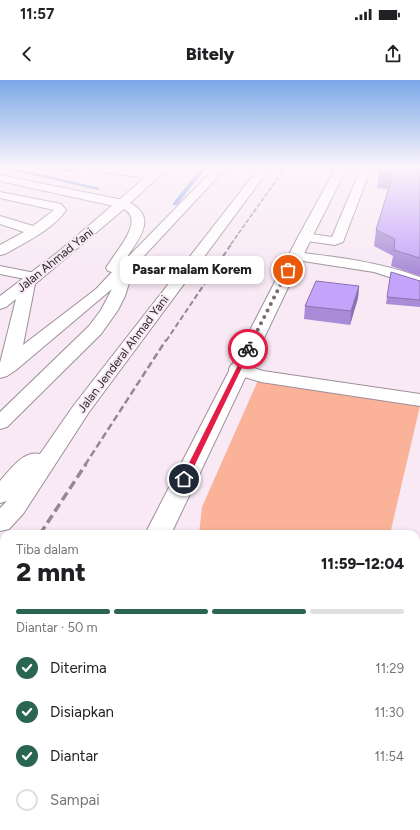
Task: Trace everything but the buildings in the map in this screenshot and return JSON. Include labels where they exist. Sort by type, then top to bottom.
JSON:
[{"type":"main road","points":[[0,251],[35,231],[58,214],[60,210],[56,207],[36,203]]},
{"type":"main road","points":[[101,292],[115,264],[137,229],[140,219],[136,210],[118,203]]},
{"type":"main road","points":[[5,369],[101,292],[187,203]]},
{"type":"main road","name":"Jalan Jenderal Ahmad Yani","points":[[0,523],[14,508],[81,409],[238,203]]},
{"type":"main road","points":[[160,530],[304,237],[335,203]]},
{"type":"main road","points":[[304,237],[337,240],[339,203]]},
{"type":"main road","name":"Jalan Ahmad Yani","points":[[0,304],[32,280],[123,204]]},
{"type":"main road","points":[[0,220],[35,231]]},
{"type":"main road","points":[[295,256],[352,263],[402,274],[420,276]]},
{"type":"main road","points":[[0,423],[95,330],[108,314],[123,285],[125,268]]},
{"type":"main road","points":[[0,270],[32,280],[5,369]]},
{"type":"main road","points":[[402,274],[420,282]]},
{"type":"main road","points":[[238,369],[261,376],[420,400]]},
{"type":"main road","points":[[0,495],[81,409]]},
{"type":"shaded area","points":[[259,378],[420,406],[391,530],[199,530],[202,507]]},
{"type":"railway","points":[[231,244],[260,203]]},
{"type":"railway","points":[[166,341],[232,243]]},
{"type":"railway","points":[[85,465],[166,340]]},
{"type":"railway","points":[[43,530],[86,464]]},
{"type":"way so far","points":[[248,349],[288,270]]},
{"type":"place","name":"Pasar malam Korem","points":[[288,270]]},
{"type":"route","points":[[184,479],[248,349]]}]
